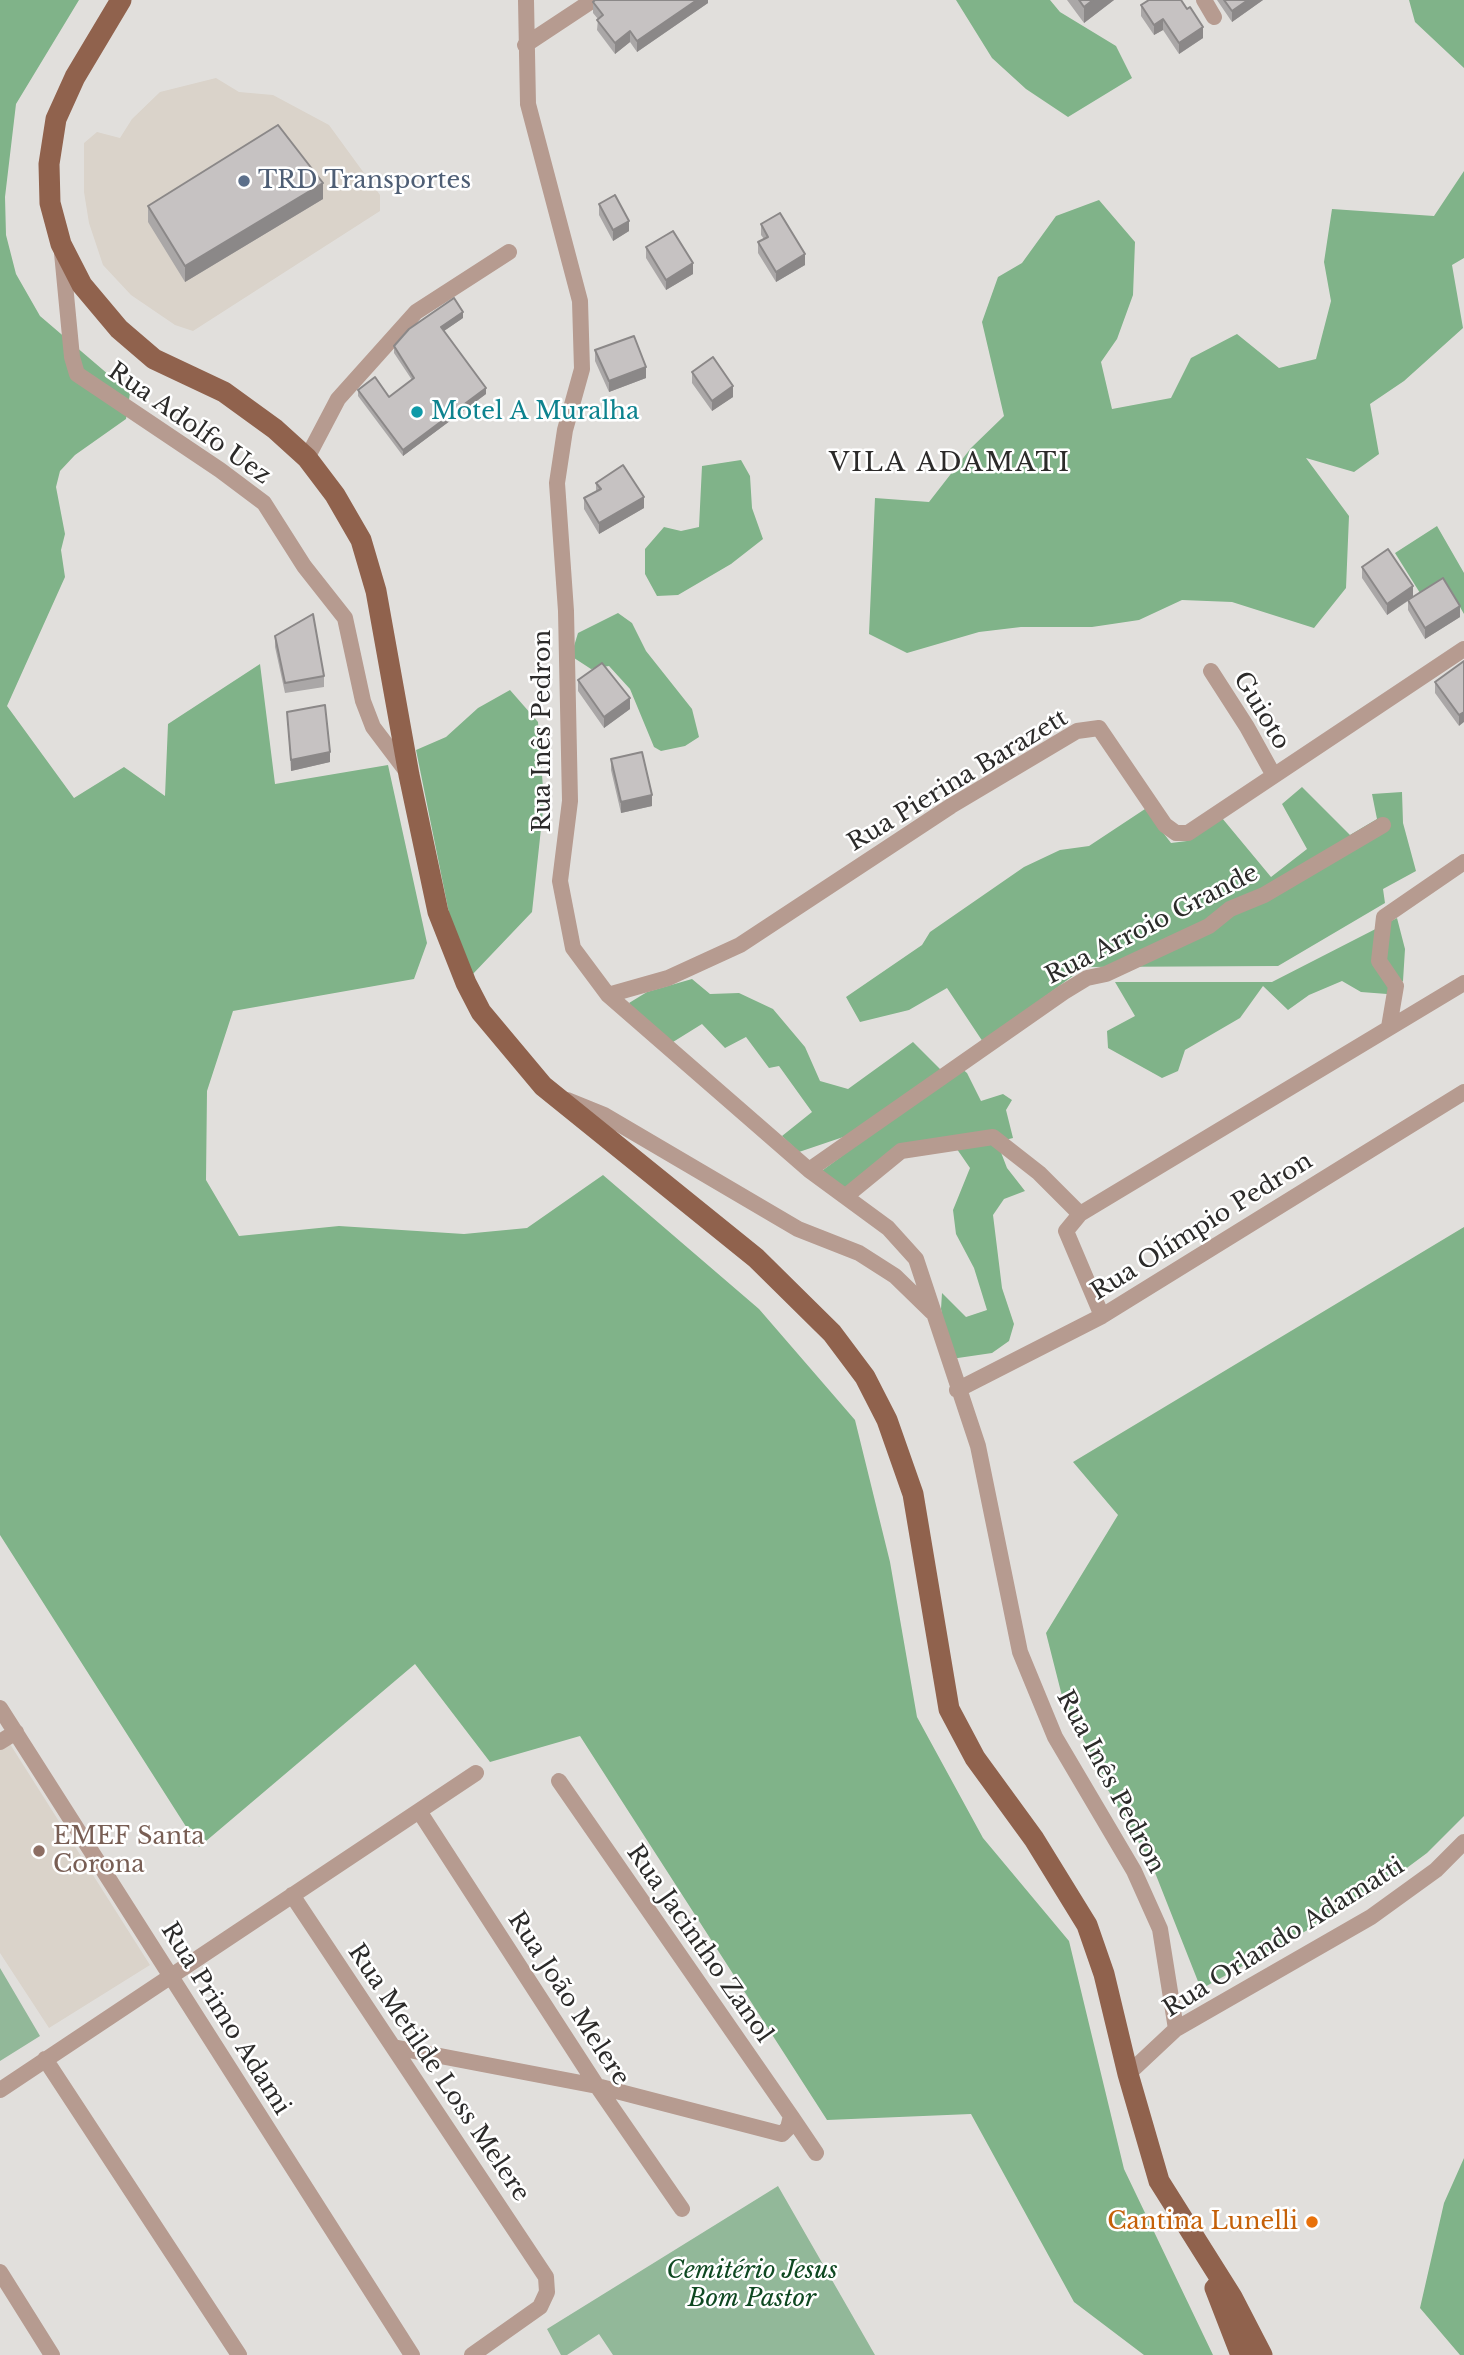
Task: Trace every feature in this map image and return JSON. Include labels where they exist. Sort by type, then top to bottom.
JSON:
[{"type":"main road","points":[[121,0],[75,77],[56,118],[49,164],[50,203],[61,244],[90,295],[119,329],[154,359],[224,392],[275,429],[307,458],[335,495],[361,540],[376,591],[409,775],[438,912],[466,984],[481,1012],[511,1051],[554,1095],[756,1258],[832,1333],[865,1377],[887,1420],[913,1494],[950,1709],[975,1758],[1034,1839],[1087,1925],[1104,1974],[1128,2074],[1159,2180],[1204,2252],[1262,2355]]},
{"type":"main road","points":[[1204,2252],[1241,2355]]},
{"type":"street","name":"Rua Inês Pedron","points":[[526,0],[528,104],[580,301],[582,369],[565,430],[557,483],[566,611],[570,801],[559,881],[573,948],[608,995],[808,1170],[888,1228],[916,1259],[957,1390],[978,1446],[1020,1652],[1055,1737],[1135,1871],[1160,1929],[1176,2029]]},
{"type":"street","points":[[525,45],[593,0]]},
{"type":"street","points":[[1204,0],[1214,17]]},
{"type":"street","name":"Rua Adolfo Uez","points":[[61,244],[72,357],[77,374],[220,470],[264,503],[304,566],[345,618],[363,701],[373,727],[409,775]]},
{"type":"street","points":[[307,458],[338,399],[416,312],[509,252]]},
{"type":"street","name":"Rua Pierina Barazett","points":[[608,995],[668,978],[740,945],[951,806],[1077,731],[1099,728],[1165,825],[1175,833],[1188,833],[1464,649]]},
{"type":"street","name":"Guioto","points":[[1211,671],[1273,774]]},
{"type":"street","name":"Rua Arroio Grande","points":[[808,1170],[1075,985],[1087,978],[1106,974],[1209,926],[1230,909],[1264,895],[1382,825]]},
{"type":"street","points":[[1389,1027],[1396,986],[1380,961],[1384,917],[1464,862]]},
{"type":"street","points":[[1102,1316],[1066,1231],[1080,1214],[1464,983]]},
{"type":"street","name":"Rua Olímpio Pedron","points":[[957,1390],[1102,1316],[1464,1092]]},
{"type":"street","name":"Rua Inês Pedron","points":[[554,1095],[604,1115],[798,1229],[859,1254],[895,1276],[934,1314]]},
{"type":"street","points":[[846,1196],[901,1152],[993,1136],[1039,1173],[1080,1214]]},
{"type":"street","name":"Rua Primo Adami","points":[[0,1708],[412,2355]]},
{"type":"street","points":[[0,1742],[16,1732]]},
{"type":"street","points":[[0,2090],[171,1979],[476,1773]]},
{"type":"street","name":"Rua Jacintho Zanol","points":[[559,1781],[816,2153]]},
{"type":"street","name":"Rua João Melere","points":[[419,1811],[597,2086],[682,2209]]},
{"type":"street","name":"Rua Orlando Adamatti","points":[[1128,2074],[1176,2029],[1371,1917],[1436,1870],[1464,1842]]},
{"type":"street","name":"Rua Metilde Loss Melere","points":[[292,1895],[546,2277],[547,2292],[540,2307],[472,2355]]},
{"type":"street","points":[[393,2047],[597,2086],[782,2134],[791,2123],[791,2116]]},
{"type":"street","points":[[44,2059],[239,2355]]},
{"type":"street","points":[[0,2272],[52,2355]]},
{"type":"shaded area","points":[[216,78],[239,92],[273,95],[329,125],[380,195],[380,211],[193,331],[175,325],[131,295],[103,265],[89,223],[84,192],[84,143],[97,132],[120,138],[132,119],[160,92]]},
{"type":"shaded area","name":"EMEF Santa Corona","points":[[10,1744],[150,1965],[49,2028],[0,1953],[0,1750]]},
{"type":"green space","points":[[0,0],[79,0],[16,104],[5,197],[6,235],[16,274],[40,316],[130,393],[126,419],[75,455],[60,471],[56,487],[65,534],[61,550],[65,577],[7,706],[74,798],[124,767],[165,796],[168,724],[260,664],[275,784],[388,765],[427,943],[414,979],[233,1011],[207,1091],[206,1180],[239,1236],[339,1226],[464,1234],[527,1228],[603,1175],[759,1309],[855,1420],[890,1562],[917,1717],[983,1838],[1069,1941],[1124,2169],[1213,2355],[1144,2355],[1074,2302],[971,2114],[827,2120],[580,1736],[490,1762],[415,1664],[199,1847],[0,1535]]},
{"type":"green space","points":[[956,0],[1050,0],[1060,12],[1116,46],[1132,78],[1068,117],[1026,89],[992,58]]},
{"type":"green space","points":[[1409,0],[1464,0],[1464,68],[1415,22]]},
{"type":"green space","points":[[1464,171],[1464,258],[1452,265],[1463,328],[1404,381],[1370,404],[1379,454],[1354,472],[1306,458],[1349,516],[1346,588],[1314,628],[1232,602],[1182,600],[1139,620],[1092,627],[1021,627],[979,632],[907,653],[869,634],[875,498],[929,502],[971,448],[1004,416],[982,322],[998,277],[1022,263],[1056,216],[1099,200],[1135,242],[1133,295],[1117,339],[1101,362],[1112,409],[1171,398],[1191,358],[1237,334],[1279,368],[1316,359],[1331,301],[1324,262],[1332,209],[1434,216]]},
{"type":"green space","points":[[741,460],[750,476],[752,508],[763,539],[731,564],[678,595],[657,596],[645,574],[645,549],[664,527],[681,531],[699,527],[702,466]]},
{"type":"green space","points":[[1437,526],[1464,573],[1464,614],[1445,581],[1420,593],[1395,553]]},
{"type":"green space","points":[[618,613],[632,623],[646,651],[692,709],[699,737],[685,746],[661,751],[654,747],[630,689],[609,666],[591,669],[571,656],[578,633]]},
{"type":"green space","points":[[510,690],[538,722],[544,801],[532,912],[471,976],[450,918],[416,750],[446,737],[478,708]]},
{"type":"green space","points":[[1302,787],[1350,835],[1377,819],[1372,794],[1402,792],[1403,823],[1416,871],[1383,889],[1385,903],[1278,966],[1085,967],[983,1042],[947,988],[909,1010],[860,1022],[846,997],[922,945],[930,932],[1024,867],[1060,850],[1089,846],[1145,809],[1171,843],[1187,841],[1222,818],[1271,877],[1307,849],[1282,804]]},
{"type":"green space","points":[[1397,918],[1405,949],[1403,981],[1387,994],[1361,992],[1342,981],[1309,995],[1288,1010],[1263,986],[1240,1018],[1185,1050],[1178,1071],[1162,1078],[1108,1048],[1107,1031],[1135,1016],[1115,982],[1272,982]]},
{"type":"green space","points":[[692,979],[710,994],[739,993],[773,1009],[805,1047],[820,1081],[848,1089],[913,1042],[942,1071],[855,1133],[799,1152],[782,1136],[812,1112],[779,1066],[769,1068],[746,1037],[725,1048],[702,1024],[673,1042],[637,1013],[629,1003],[647,992]]},
{"type":"green space","points":[[961,1068],[967,1073],[981,1101],[1003,1094],[1012,1100],[1006,1110],[1013,1138],[997,1142],[1007,1168],[1025,1191],[1004,1199],[993,1215],[1002,1288],[1014,1324],[1009,1341],[992,1353],[951,1359],[941,1309],[942,1293],[966,1317],[987,1310],[974,1268],[956,1234],[953,1210],[970,1168],[950,1139],[923,1147],[863,1183],[842,1189],[819,1173]]},
{"type":"green space","points":[[1464,1227],[1464,1816],[1427,1853],[1369,1896],[1201,1989],[1152,1865],[1108,1790],[1062,1696],[1046,1633],[1118,1515],[1073,1462]]},
{"type":"green space","points":[[0,1968],[40,2036],[0,2061]]},
{"type":"green space","points":[[1464,2158],[1464,2355],[1460,2355],[1420,2308],[1444,2203]]},
{"type":"green space","name":"Cemitério Jesus Bom Pastor","points":[[778,2186],[875,2355],[613,2355],[599,2334],[567,2355],[561,2355],[547,2329]]},
{"type":"building","points":[[697,0],[637,41],[630,31],[615,43],[597,20],[603,15],[593,2]]},
{"type":"building","points":[[1079,0],[1093,0],[1084,7]]},
{"type":"building","points":[[1149,0],[1181,0],[1187,9],[1190,7],[1203,27],[1179,43],[1163,19],[1154,25],[1141,5]]},
{"type":"building","points":[[1224,0],[1248,0],[1232,11]]},
{"type":"building","points":[[278,125],[323,183],[185,266],[148,206]]},
{"type":"building","points":[[615,195],[629,221],[613,230],[599,204]]},
{"type":"building","points":[[780,213],[805,254],[776,272],[758,242],[768,237],[761,224]]},
{"type":"building","points":[[673,231],[693,263],[666,280],[646,247]]},
{"type":"building","name":"Motel A Muralha","points":[[454,298],[463,312],[441,327],[486,388],[403,450],[358,390],[375,377],[389,397],[414,378],[394,346],[409,329]]},
{"type":"building","points":[[634,336],[646,367],[609,381],[595,350]]},
{"type":"building","points":[[713,357],[733,386],[712,401],[692,372]]},
{"type":"building","points":[[623,465],[644,497],[599,523],[584,498],[601,489],[596,483]]},
{"type":"building","points":[[1388,549],[1413,586],[1387,604],[1362,567]]},
{"type":"building","points":[[1443,578],[1460,606],[1425,628],[1408,600]]},
{"type":"building","points":[[313,614],[324,676],[285,683],[275,636]]},
{"type":"building","points":[[1464,661],[1464,712],[1459,715],[1435,682]]},
{"type":"building","points":[[602,663],[630,698],[604,717],[578,680]]},
{"type":"building","points":[[325,705],[330,752],[291,760],[287,712]]},
{"type":"building","points":[[642,752],[652,795],[621,802],[611,759]]},
{"type":"place","name":"TRD Transportes","points":[[244,181]]},
{"type":"place","name":"Motel A Muralha","points":[[417,412]]},
{"type":"place","name":"EMEF Santa Corona","points":[[39,1851]]},
{"type":"place","name":"Cantina Lunelli","points":[[1312,2222]]},
{"type":"district","name":"VILA ADAMATI","points":[[950,464]]}]
